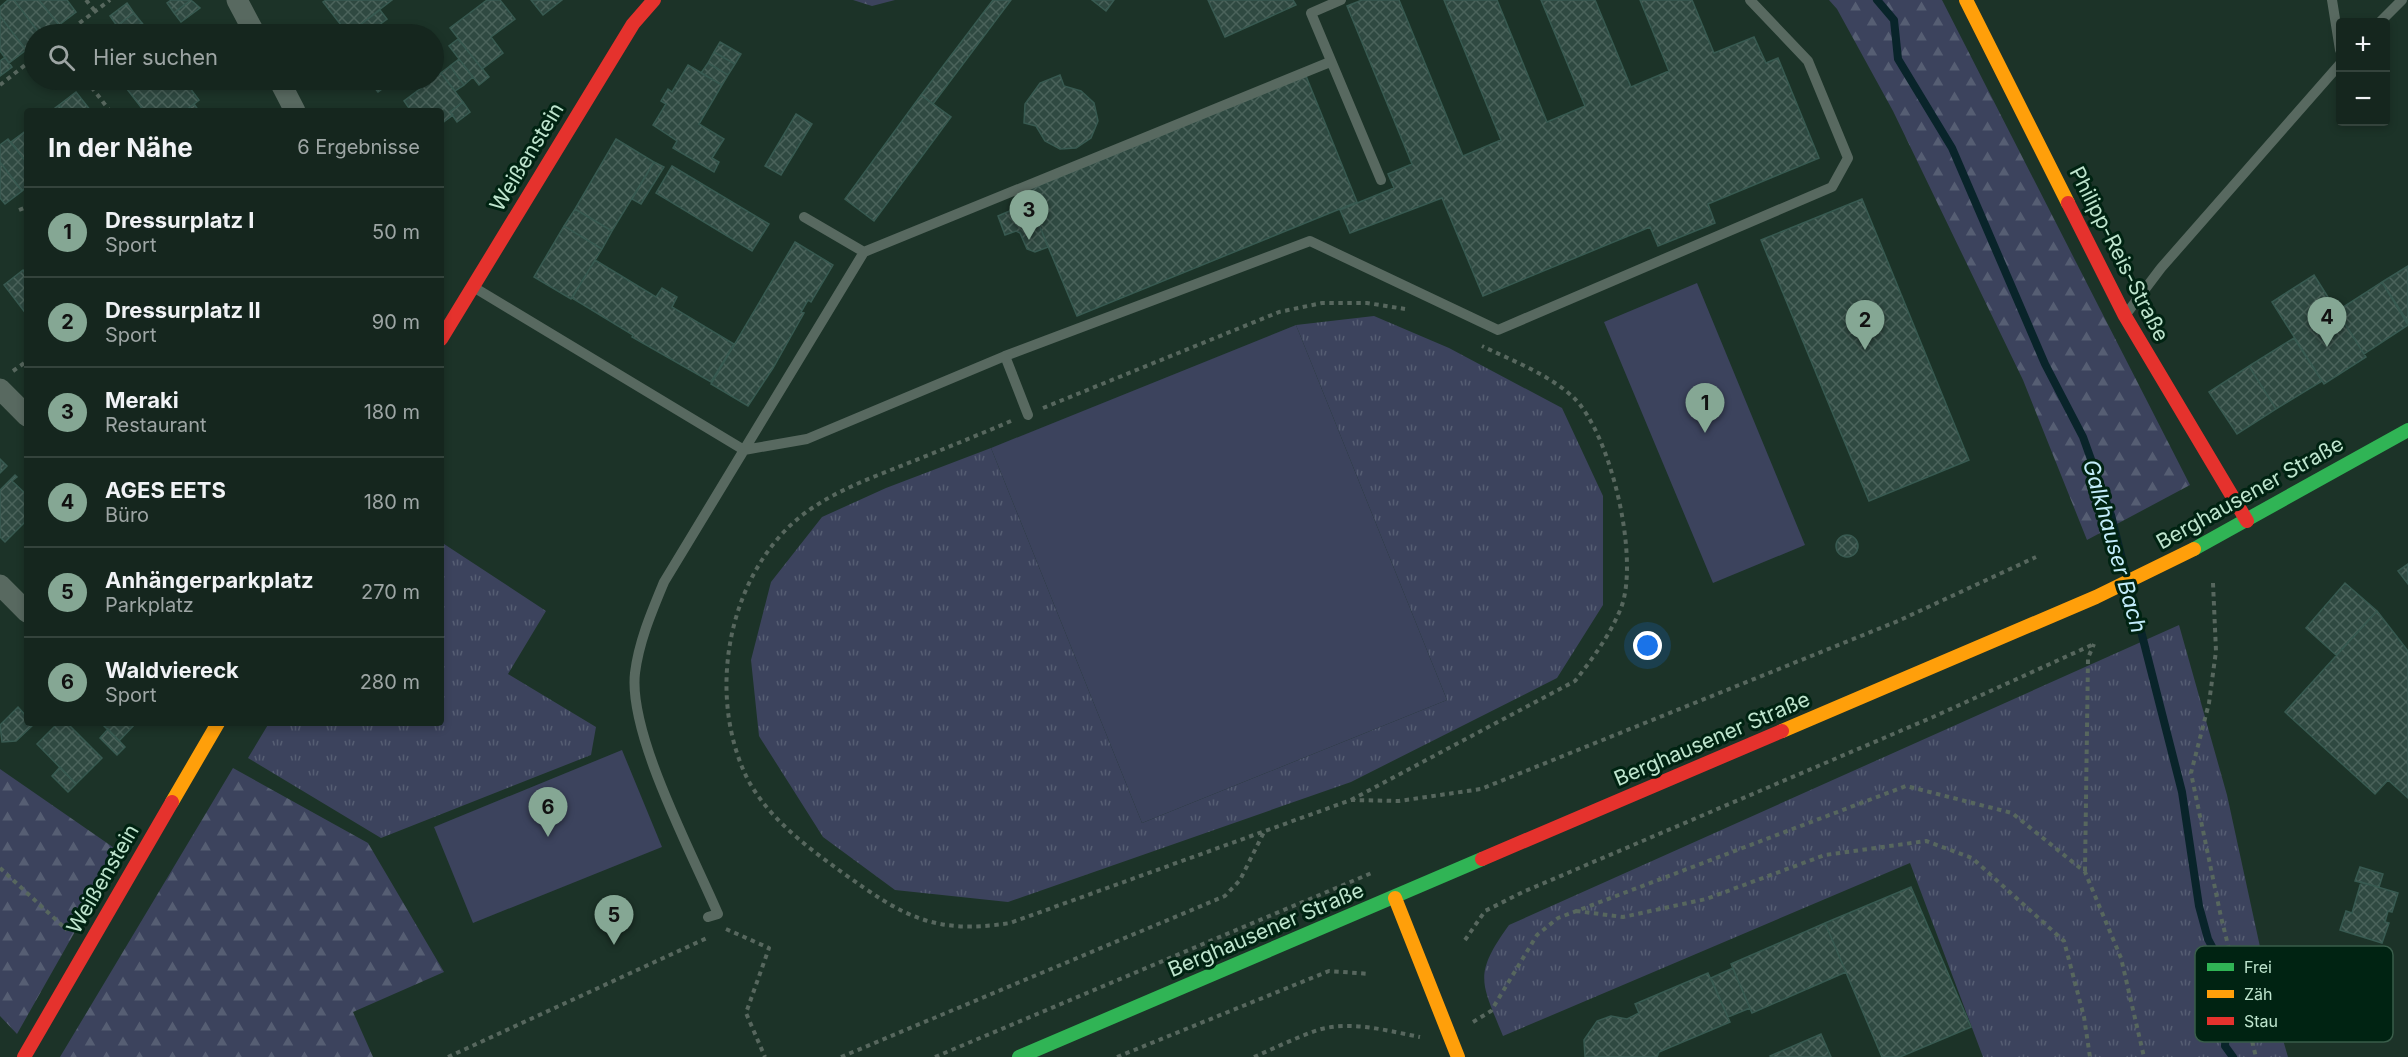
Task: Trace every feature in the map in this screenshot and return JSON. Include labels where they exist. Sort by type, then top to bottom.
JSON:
[{"type":"street","points":[[237,0],[250,24]]},
{"type":"street","name":"Weißenstein","points":[[444,334],[633,24],[654,0]]},
{"type":"street","name":"Philipp-Reis-Straße","points":[[1966,0],[2125,316],[2247,521]]},
{"type":"street","points":[[284,90],[293,108]]},
{"type":"street","points":[[0,389],[24,413]]},
{"type":"street","name":"Berghausener Straße","points":[[1019,1057],[2096,597],[2247,521],[2408,430]]},
{"type":"street","points":[[0,585],[24,609]]},
{"type":"street","name":"Weißenstein","points":[[24,1057],[216,726]]},
{"type":"street","points":[[1395,898],[1458,1057]]},
{"type":"lane","points":[[1341,0],[1311,13],[1381,180]]},
{"type":"lane","points":[[473,287],[744,450],[807,439],[1005,356],[1310,241],[1498,330],[1832,188],[1848,159],[1808,61],[1750,0]]},
{"type":"lane","points":[[2332,0],[2336,25]]},
{"type":"lane","points":[[2384,18],[2402,0]]},
{"type":"lane","points":[[708,917],[718,914],[654,765],[639,721],[635,675],[644,632],[664,582],[864,252],[1330,62]]},
{"type":"lane","points":[[2125,316],[2161,268],[2336,69]]},
{"type":"lane","points":[[804,217],[864,252]]},
{"type":"lane","points":[[1005,356],[1028,414]]},
{"type":"path","points":[[86,0],[95,12]]},
{"type":"path","points":[[79,24],[110,0]]},
{"type":"path","points":[[0,85],[24,66]]},
{"type":"path","points":[[94,90],[108,108]]},
{"type":"path","points":[[19,210],[24,208]]},
{"type":"path","points":[[1415,314],[1405,309],[1367,303],[1322,303],[1279,312],[843,489],[805,512],[780,535],[759,564],[746,588],[728,659],[725,693],[732,737],[748,778],[776,818],[809,849],[879,898],[924,922],[959,927],[984,927],[1010,923],[1351,800],[1575,681],[1599,650],[1621,607],[1628,580],[1628,547],[1621,513],[1595,426],[1575,398],[1551,380],[1478,344]]},
{"type":"path","points":[[1351,800],[1400,801],[1481,789],[1898,621],[2036,557]]},
{"type":"path","points":[[2213,582],[2216,651],[2209,703],[2191,773],[2228,946]]},
{"type":"path","points":[[1464,940],[1485,911],[1523,892],[1933,717],[2094,644],[2088,658],[2085,872],[2121,958],[2144,1057]]},
{"type":"path","points":[[1254,1057],[1319,1030],[1334,1027],[1374,1029],[1420,1038],[1480,1021],[1491,1011],[1536,935],[1547,925],[1573,910],[1906,786],[2012,813],[2085,872]]},
{"type":"path","points":[[841,1057],[1225,896],[1240,880],[1264,831]]},
{"type":"path","points":[[1573,910],[1623,917],[1706,899],[1825,855],[1926,841],[1972,858],[2064,941],[2084,1017],[2090,1057]]},
{"type":"path","points":[[0,868],[87,948]]},
{"type":"path","points":[[448,1057],[726,929],[769,948],[746,1013],[765,1057]]},
{"type":"path","points":[[1117,1057],[1329,971],[1370,974]]},
{"type":"path","points":[[2252,1042],[2256,1057]]},
{"type":"green space","points":[[853,0],[895,0],[872,6]]},
{"type":"green space","points":[[1829,0],[1942,0],[2190,485],[2087,540],[2023,380],[1893,111],[1837,9]]},
{"type":"green space","points":[[1697,283],[1805,545],[1713,583],[1604,322]]},
{"type":"green space","points":[[1374,316],[1449,348],[1562,408],[1603,496],[1603,605],[1557,678],[1351,782],[1008,902],[895,890],[823,837],[759,736],[751,660],[771,582],[822,517],[886,488],[991,448],[1142,823],[1447,700],[1296,325]]},
{"type":"green space","points":[[1296,325],[1447,700],[1142,823],[991,448]]},
{"type":"green space","points":[[444,544],[546,611],[508,674],[596,727],[591,755],[381,838],[248,758],[267,726],[444,726]]},
{"type":"green space","points":[[2179,625],[2227,795],[2260,946],[2195,946],[2195,1042],[2284,1042],[2288,1057],[1983,1057],[1910,863],[1503,1036],[1490,1003],[1484,979],[1485,968],[1490,956],[1509,925]]},
{"type":"green space","points":[[622,750],[662,847],[473,923],[434,827]]},
{"type":"green space","points":[[233,768],[368,843],[444,972],[353,1012],[373,1057],[60,1057]]},
{"type":"green space","points":[[0,769],[120,852],[17,1034],[0,1016]]},
{"type":"building","points":[[8,0],[14,0],[32,24],[24,24],[24,47],[0,16],[0,7]]},
{"type":"building","points":[[14,0],[39,0],[58,24],[32,24]]},
{"type":"building","points":[[39,0],[67,0],[76,12],[58,24]]},
{"type":"building","points":[[171,0],[191,0],[174,13],[167,3]]},
{"type":"building","points":[[191,0],[200,8],[181,22],[174,13]]},
{"type":"building","points":[[326,0],[392,0],[361,24],[340,24],[323,2]]},
{"type":"building","points":[[487,0],[500,0],[515,19],[491,37],[503,53],[482,69],[450,28]]},
{"type":"building","points":[[531,0],[562,0],[543,15]]},
{"type":"building","points":[[993,0],[1011,0],[933,104],[921,95]]},
{"type":"building","points":[[1092,0],[1114,0],[1106,11]]},
{"type":"building","points":[[1208,0],[1293,0],[1296,5],[1225,37]]},
{"type":"building","points":[[1362,0],[1399,0],[1463,156],[1501,140],[1444,0],[1497,0],[1547,122],[1585,106],[1541,0],[1595,0],[1631,87],[1669,71],[1640,0],[1692,0],[1714,53],[1754,37],[1766,63],[1778,58],[1819,158],[1708,204],[1715,223],[1658,246],[1650,227],[1483,296],[1442,198],[1350,233],[1340,210],[1394,188],[1388,174],[1412,164],[1347,6]]},
{"type":"building","points":[[127,3],[134,13],[120,24],[116,24],[110,16]]},
{"type":"building","points":[[380,10],[387,19],[380,24],[361,24]]},
{"type":"building","points":[[134,13],[142,23],[140,24],[120,24]]},
{"type":"building","points":[[0,16],[24,47],[24,52],[9,63],[0,51]]},
{"type":"building","points":[[458,39],[489,77],[479,85],[449,46]]},
{"type":"building","points":[[720,42],[741,54],[735,64],[714,52]]},
{"type":"building","points":[[714,52],[735,64],[728,75],[708,63]]},
{"type":"building","points":[[5,57],[12,67],[0,76],[0,61]]},
{"type":"building","points":[[459,59],[473,77],[464,85],[450,66]]},
{"type":"building","points":[[708,63],[728,75],[722,85],[701,73]]},
{"type":"building","points":[[688,65],[722,85],[699,124],[724,139],[712,158],[719,162],[714,172],[673,148],[677,141],[653,125],[666,104],[661,101],[668,89],[672,92]]},
{"type":"building","points":[[450,66],[464,85],[455,91],[444,77],[444,71]]},
{"type":"building","points":[[1060,75],[1064,86],[1081,91],[1094,103],[1098,121],[1091,138],[1076,148],[1060,149],[1045,141],[1036,126],[1024,123],[1025,104],[1040,83]]},
{"type":"building","points":[[1306,76],[1357,202],[1077,316],[1025,191]]},
{"type":"building","points":[[444,77],[463,102],[450,112],[453,115],[444,122],[444,108],[409,108],[404,101],[419,90],[444,90]]},
{"type":"building","points":[[128,90],[192,90],[199,100],[189,108],[142,108]]},
{"type":"building","points":[[76,92],[89,108],[62,108],[59,105]]},
{"type":"building","points":[[921,95],[951,117],[874,221],[845,199]]},
{"type":"building","points":[[463,102],[470,112],[457,122],[450,112]]},
{"type":"building","points":[[796,114],[812,124],[781,175],[765,166]]},
{"type":"building","points":[[24,132],[24,159],[11,142]]},
{"type":"building","points":[[8,139],[24,159],[24,189],[22,191],[0,162],[0,145]]},
{"type":"building","points":[[616,139],[654,162],[612,231],[575,209]]},
{"type":"building","points":[[0,162],[22,191],[5,204],[0,198]]},
{"type":"building","points":[[654,162],[664,167],[641,204],[632,199]]},
{"type":"building","points":[[672,166],[769,224],[752,251],[656,193]]},
{"type":"building","points":[[1862,199],[1969,460],[1869,501],[1761,240]]},
{"type":"building","points":[[1030,202],[1048,247],[1035,252],[1027,249],[1020,233],[1016,231],[1005,235],[998,216]]},
{"type":"building","points":[[575,209],[612,231],[602,249],[564,226]]},
{"type":"building","points":[[564,226],[602,249],[571,299],[534,277]]},
{"type":"building","points":[[795,242],[833,265],[811,302],[808,300],[801,312],[804,313],[773,368],[748,406],[711,384]]},
{"type":"building","points":[[595,260],[656,297],[662,288],[677,297],[672,307],[734,344],[711,382],[632,337],[633,335],[572,298]]},
{"type":"building","points":[[2408,266],[2408,322],[2382,282]]},
{"type":"building","points":[[23,270],[24,311],[4,285]]},
{"type":"building","points":[[2314,275],[2366,357],[2324,384],[2272,302]]},
{"type":"building","points":[[2382,282],[2408,325],[2364,354],[2337,311]]},
{"type":"building","points":[[2294,338],[2322,381],[2276,409],[2249,366]]},
{"type":"building","points":[[2249,366],[2276,409],[2237,434],[2209,392]]},
{"type":"building","points":[[0,459],[7,466],[0,473]]},
{"type":"building","points":[[15,475],[17,477],[12,481],[24,492],[24,523],[5,542],[0,537],[0,490]]},
{"type":"building","points":[[1847,535],[1857,542],[1858,546],[1851,556],[1847,557],[1837,550],[1836,546],[1843,536]]},
{"type":"building","points":[[2408,564],[2408,584],[2398,571]]},
{"type":"building","points":[[2345,583],[2377,611],[2336,655],[2306,628]]},
{"type":"building","points":[[2377,611],[2408,651],[2408,798],[2388,780],[2375,794],[2285,712]]},
{"type":"building","points":[[18,707],[24,714],[24,726],[32,726],[16,741],[2,742],[0,725]]},
{"type":"building","points":[[55,726],[70,726],[102,758],[76,784],[37,744]]},
{"type":"building","points":[[104,726],[133,726],[119,741]]},
{"type":"building","points":[[108,729],[125,747],[117,755],[100,738]]},
{"type":"building","points":[[60,767],[76,784],[68,792],[52,776]]},
{"type":"building","points":[[2360,867],[2383,874],[2379,887],[2355,881]]},
{"type":"building","points":[[2361,882],[2398,893],[2392,912],[2388,911],[2385,922],[2389,923],[2382,943],[2340,930],[2346,911],[2352,913]]},
{"type":"building","points":[[1911,887],[1971,1027],[1900,1057],[1882,1057],[1825,923]]},
{"type":"building","points":[[1825,923],[1846,972],[1752,1013],[1731,964]]},
{"type":"building","points":[[1733,968],[1750,1008],[1728,1017],[1711,978]]},
{"type":"building","points":[[1708,973],[1730,1022],[1659,1052],[1657,1057],[1585,1057],[1584,1040],[1597,1021],[1611,1016],[1627,1019],[1639,1013],[1635,1004]]},
{"type":"building","points":[[1821,1034],[1831,1057],[1770,1056]]},
{"type":"waterway","name":"Galkhauser Bach","points":[[1877,0],[1894,20],[1898,59],[1952,148],[2045,364],[2083,437],[2111,515],[2126,575]]},
{"type":"waterway","name":"Galkhauser Bach","points":[[2130,588],[2182,792],[2199,906],[2212,946]]},
{"type":"waterway","name":"Galkhauser Bach","points":[[2225,1042],[2225,1046],[2233,1057]]},
{"type":"traffic: fast","points":[[2194,549],[2408,430]]},
{"type":"traffic: fast","points":[[1019,1057],[1482,859]]},
{"type":"traffic: slow","points":[[1966,0],[2068,203]]},
{"type":"traffic: slow","points":[[1782,731],[2096,597],[2194,549]]},
{"type":"traffic: slow","points":[[172,802],[216,726]]},
{"type":"traffic: slow","points":[[1395,898],[1458,1057]]},
{"type":"traffic: jam","points":[[444,334],[633,24],[654,0]]},
{"type":"traffic: jam","points":[[2068,203],[2125,316],[2247,521]]},
{"type":"traffic: jam","points":[[1482,859],[1782,731]]},
{"type":"traffic: jam","points":[[24,1057],[172,802]]},
{"type":"place","name":"Meraki","points":[[1029,240]]},
{"type":"place","name":"AGES EETS","points":[[2327,347]]},
{"type":"place","name":"Dressurplatz II","points":[[1865,350]]},
{"type":"place","name":"Dressurplatz I","points":[[1705,433]]},
{"type":"place","name":"Waldviereck","points":[[548,837]]},
{"type":"place","name":"Anhängerparkplatz","points":[[614,945]]}]
